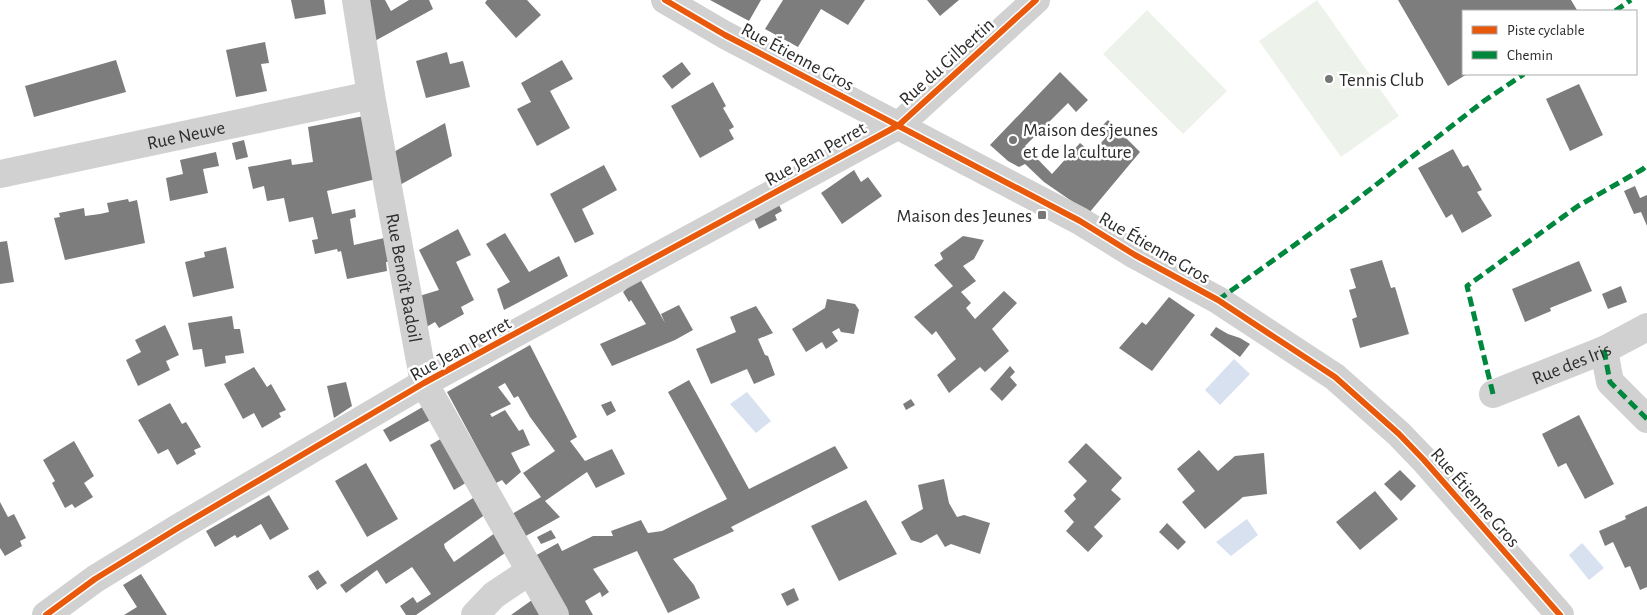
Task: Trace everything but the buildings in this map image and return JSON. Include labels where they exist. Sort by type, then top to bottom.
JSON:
[{"type":"street","name":"Rue Benoît Badoil","points":[[356,0],[371,95],[424,383],[555,615]]},
{"type":"street","name":"Rue Étienne Gros","points":[[665,0],[725,35],[1080,221],[1135,255],[1218,300],[1335,377],[1399,434],[1424,460],[1560,615]]},
{"type":"street","name":"Rue du Gilbertin","points":[[898,125],[1036,0]]},
{"type":"street","name":"Rue Neuve","points":[[0,174],[371,95]]},
{"type":"street","name":"Rue Jean Perret","points":[[46,615],[95,579],[128,558],[424,383],[898,125]]},
{"type":"street","name":"Rue des Iris","points":[[1493,394],[1604,350],[1647,327]]},
{"type":"street","points":[[1604,350],[1610,382],[1647,420]]},
{"type":"street","points":[[474,615],[494,595],[530,571]]},
{"type":"shaded area","name":"Tennis Club","points":[[1317,0],[1399,116],[1341,157],[1259,41]]},
{"type":"shaded area","points":[[1147,10],[1227,91],[1183,134],[1103,54]]},
{"type":"water","points":[[1234,359],[1250,374],[1220,405],[1205,390]]},
{"type":"water","points":[[747,392],[771,421],[756,433],[730,404]]},
{"type":"water","points":[[1247,519],[1258,535],[1231,556],[1216,542]]},
{"type":"water","points":[[1582,543],[1604,568],[1589,580],[1569,555]]},
{"type":"marked path","points":[[1616,10],[1631,0]]},
{"type":"marked path","points":[[1218,300],[1346,208],[1484,101],[1523,75]]},
{"type":"marked path","points":[[1493,394],[1467,286],[1578,206],[1647,165]]},
{"type":"marked path","points":[[1604,350],[1610,382],[1647,419]]},
{"type":"cycle path","points":[[665,0],[725,35],[1080,221],[1135,255],[1218,300],[1335,377],[1399,434],[1424,460],[1560,615]]},
{"type":"cycle path","points":[[46,615],[95,579],[178,528],[424,383],[899,125],[1036,0]]},
{"type":"place","name":"Tennis Club","points":[[1329,79]]},
{"type":"place","name":"Maison des jeunes et de la culture","points":[[1013,140]]},
{"type":"place","name":"Maison des Jeunes","points":[[1042,215]]}]
